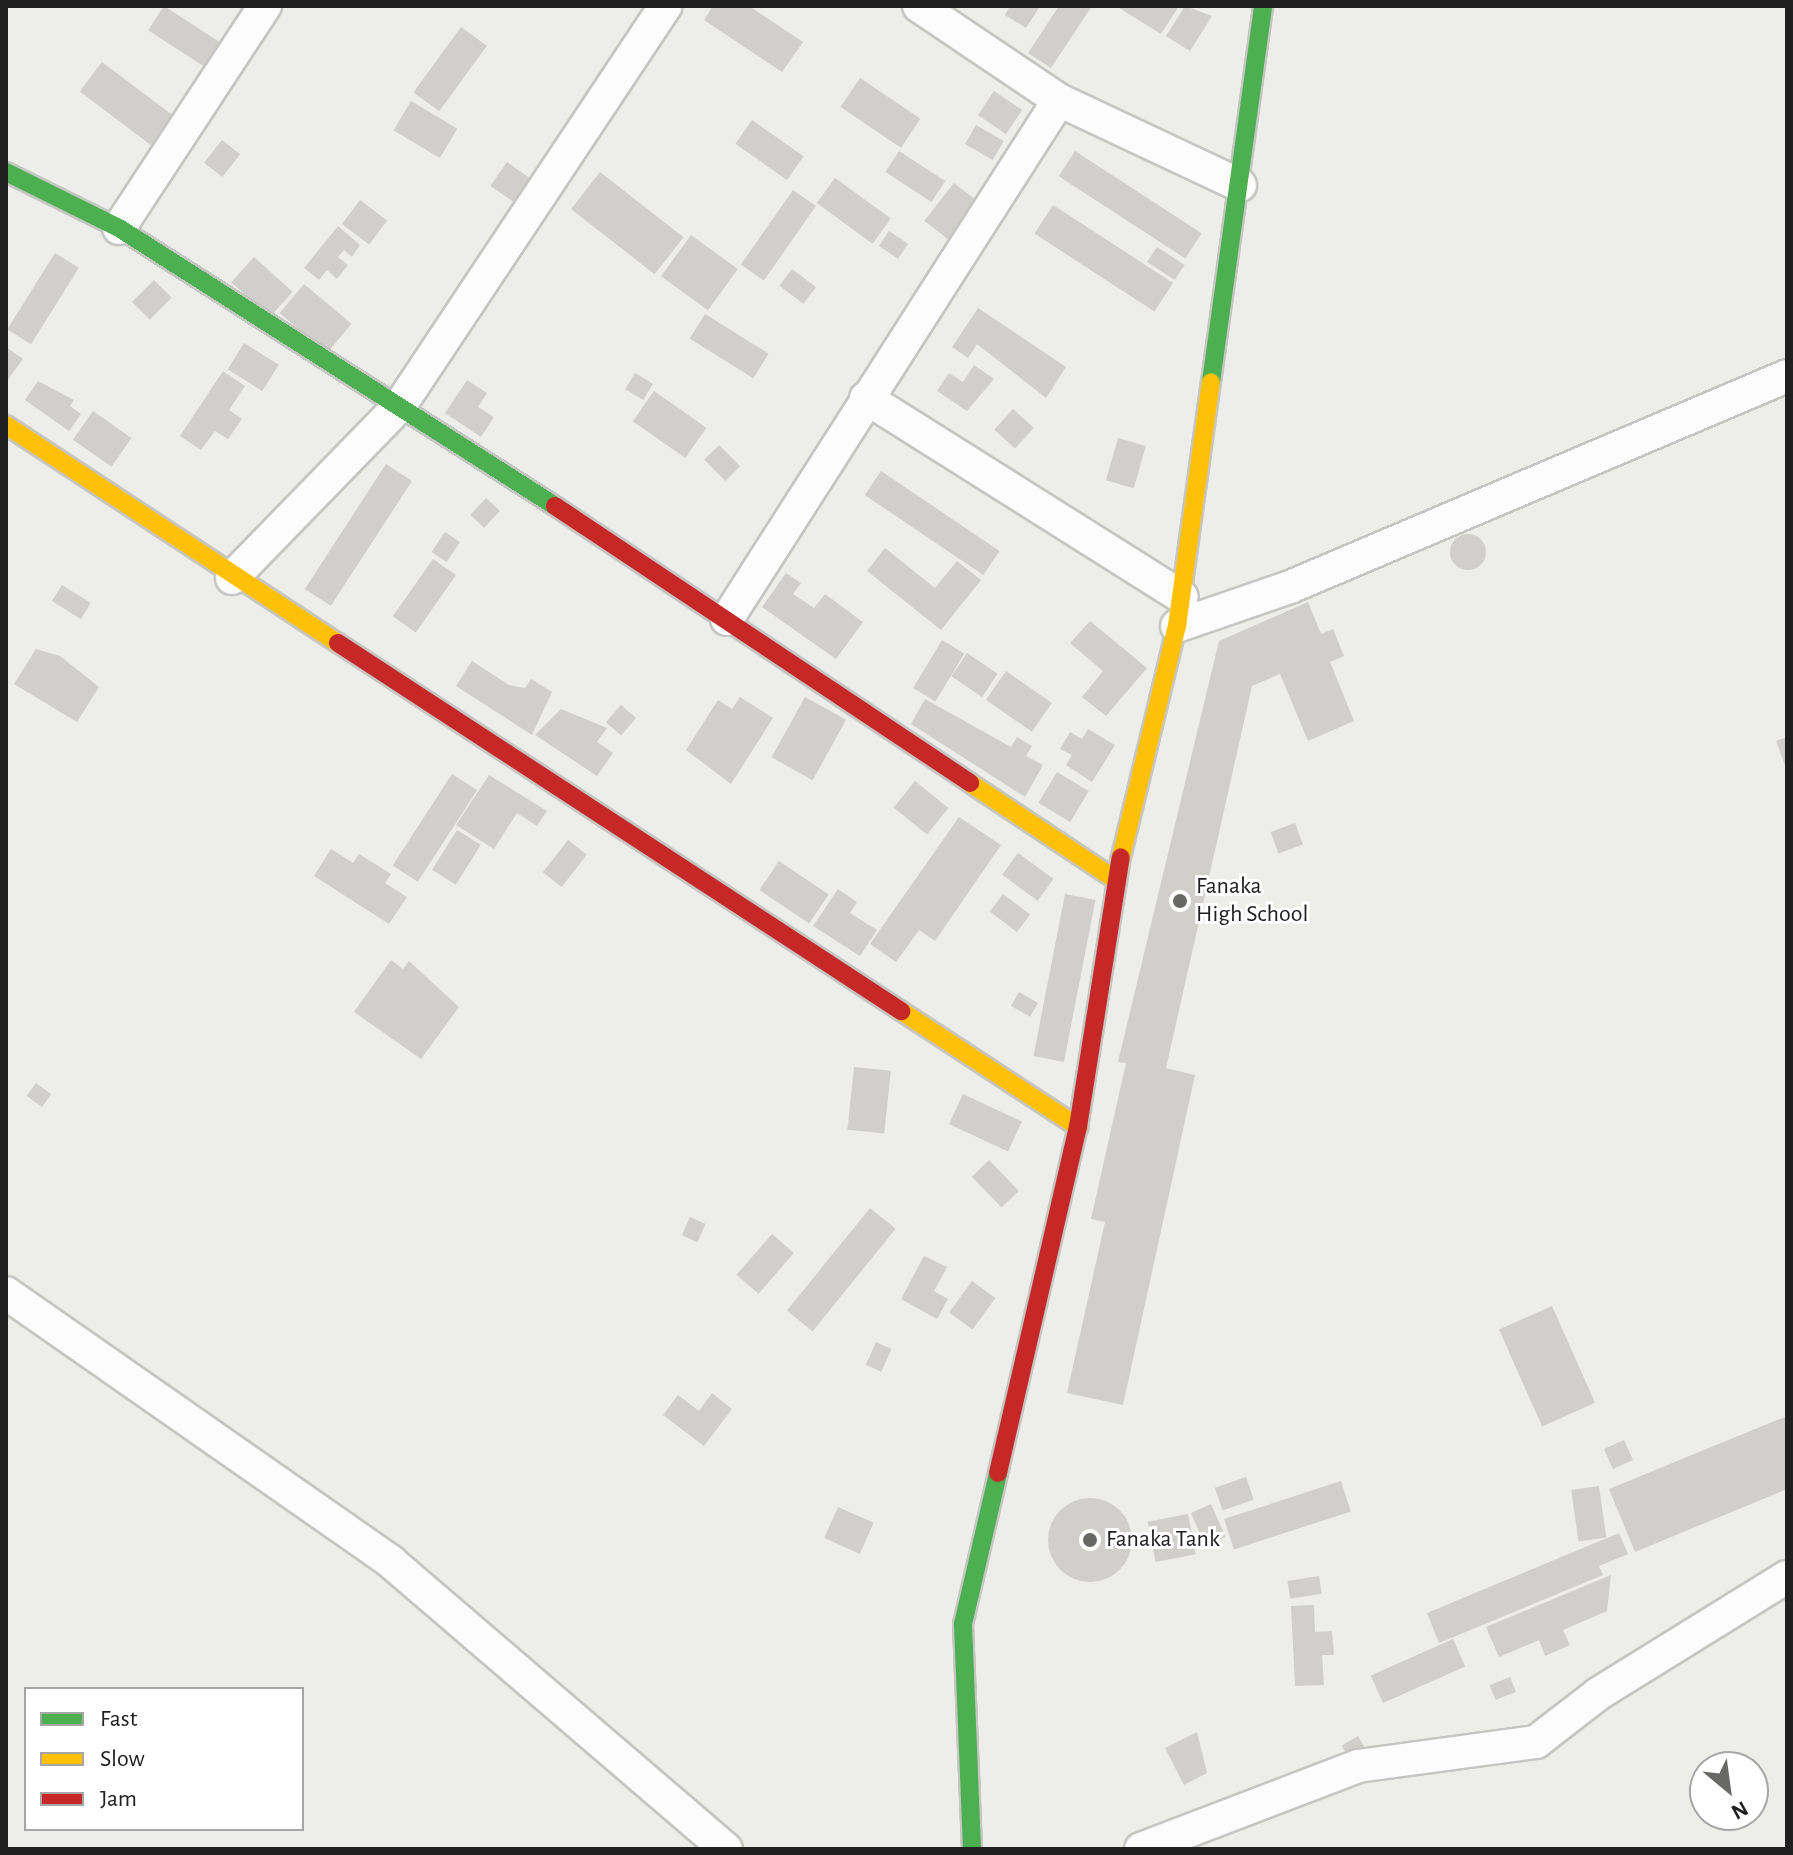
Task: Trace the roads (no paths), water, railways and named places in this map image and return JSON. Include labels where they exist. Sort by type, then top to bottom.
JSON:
[{"type":"street","points":[[119,228],[265,6]]},
{"type":"street","points":[[232,578],[401,404],[665,6]]},
{"type":"street","points":[[919,6],[1059,100],[1240,185]]},
{"type":"street","points":[[972,1849],[963,1624],[1078,1127],[1116,880],[1180,611],[1263,6]]},
{"type":"street","points":[[727,619],[1059,100]]},
{"type":"street","points":[[6,172],[119,228],[401,404],[1116,880]]},
{"type":"street","points":[[866,398],[1180,611],[1290,587],[1787,376]]},
{"type":"street","points":[[6,425],[232,578],[1078,1127]]},
{"type":"street","points":[[6,1293],[391,1562],[726,1849]]},
{"type":"street","points":[[1141,1849],[1358,1766],[1536,1742],[1598,1694],[1787,1577]]},
{"type":"place","name":"Fanaka High School","points":[[1180,901]]},
{"type":"place","name":"Fanaka Tank","points":[[1090,1540]]}]
